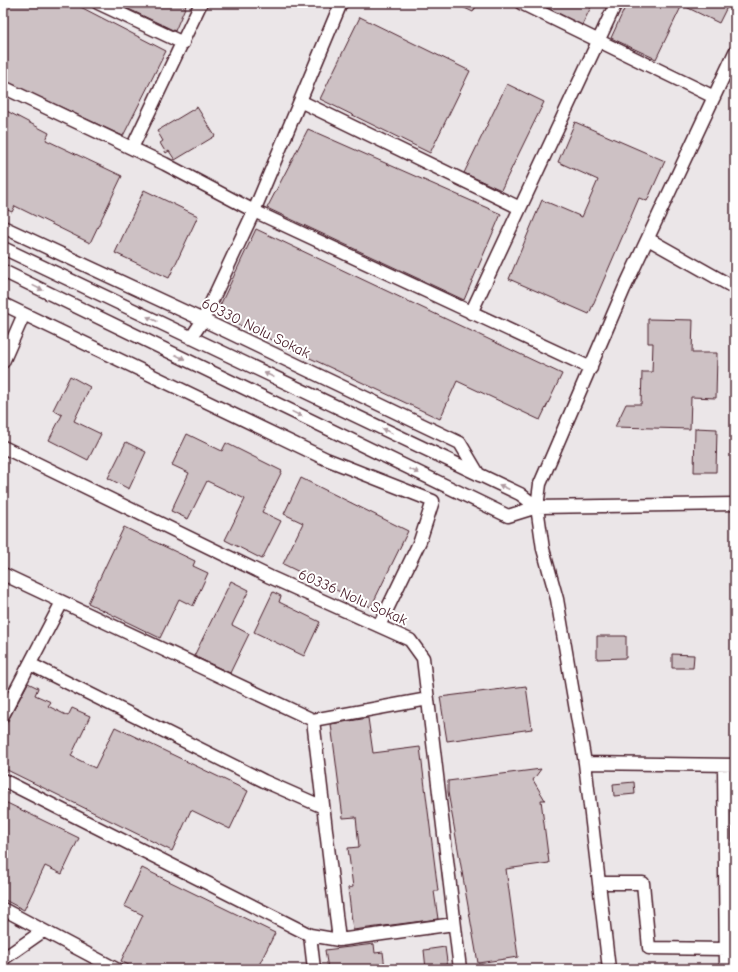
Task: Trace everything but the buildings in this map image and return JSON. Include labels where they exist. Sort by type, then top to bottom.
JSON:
[{"type":"street","points":[[98,3],[183,43]]},
{"type":"street","points":[[132,148],[201,3]]},
{"type":"street","points":[[191,338],[203,320],[254,211],[341,3]]},
{"type":"street","points":[[521,3],[714,97]]},
{"type":"street","points":[[471,313],[616,3]]},
{"type":"street","points":[[610,969],[585,763],[556,599],[543,549],[537,507],[540,484],[648,238],[735,52]]},
{"type":"street","points":[[3,87],[132,148],[220,192],[254,211],[591,368]]},
{"type":"street","points":[[300,101],[520,208]]},
{"type":"street","name":"60330 Nolu Sokak","points":[[3,227],[203,320],[460,443],[480,475]]},
{"type":"street","points":[[648,238],[735,288]]},
{"type":"street","points":[[3,248],[520,494],[537,507]]},
{"type":"street","points":[[3,271],[508,516],[537,507],[735,504]]},
{"type":"street","points":[[3,304],[326,459],[434,502],[420,541],[379,626]]},
{"type":"street","points":[[3,362],[24,314]]},
{"type":"street","name":"60336 Nolu Sokak","points":[[3,447],[270,577],[410,640],[423,658],[460,969]]},
{"type":"street","points":[[3,574],[313,720],[428,699]]},
{"type":"street","points":[[3,715],[62,602]]},
{"type":"street","points":[[30,664],[264,781],[324,806]]},
{"type":"street","points":[[313,720],[340,940]]},
{"type":"street","points":[[585,763],[730,765],[726,969]]},
{"type":"street","points":[[3,780],[310,934],[340,940],[454,924]]},
{"type":"street","points":[[599,883],[643,883],[649,948],[726,949]]},
{"type":"street","points":[[3,909],[116,969]]},
{"type":"street","points":[[3,959],[43,931]]},
{"type":"street","points":[[310,934],[314,969]]},
{"type":"shaded area","points":[[3,3],[735,3],[735,969],[3,969]]}]
